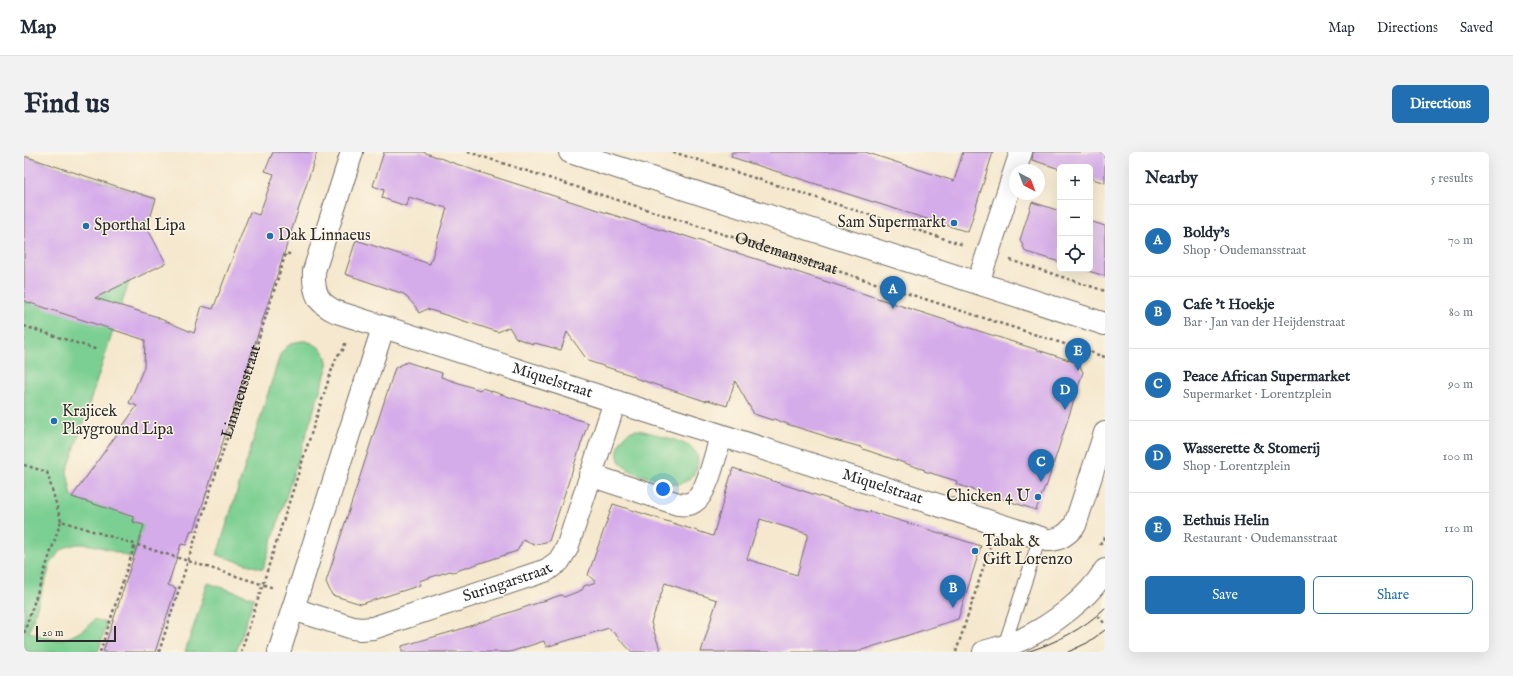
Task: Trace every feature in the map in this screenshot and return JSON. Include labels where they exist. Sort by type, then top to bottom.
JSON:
[{"type":"street","points":[[279,652],[383,328],[329,308],[318,297],[314,283],[316,263],[352,152]]},
{"type":"street","name":"Oudemansstraat","points":[[570,152],[1105,324]]},
{"type":"street","points":[[978,283],[1021,152]]},
{"type":"street","name":"Miquelstraat","points":[[383,328],[1047,540],[1055,540],[1066,535],[1072,529],[1077,519],[1105,433]]},
{"type":"street","name":"Suringarstraat","points":[[295,602],[352,628],[373,628],[547,570],[559,562],[565,553],[615,401]]},
{"type":"street","points":[[590,475],[677,504],[692,503],[699,498],[705,487],[721,436]]},
{"type":"street","points":[[994,649],[1023,639],[1058,617],[1093,587],[1105,570]]},
{"type":"lane","points":[[994,649],[1040,537]]},
{"type":"path","name":"Oudemansstraat","points":[[468,152],[1105,357]]},
{"type":"path","points":[[673,152],[1105,291]]},
{"type":"path","name":"Linnaeusstraat","points":[[159,652],[286,253],[316,263]]},
{"type":"path","points":[[240,652],[331,372],[337,356],[344,347],[354,318]]},
{"type":"path","points":[[24,326],[98,350]]},
{"type":"path","points":[[24,464],[47,472],[61,521],[24,633]]},
{"type":"path","points":[[61,521],[188,560],[262,585],[295,602]]},
{"type":"path","points":[[956,652],[998,524]]},
{"type":"path","points":[[100,652],[135,544]]},
{"type":"green space","name":"Krajicek Playground Lipa","points":[[24,156],[156,199],[67,472],[72,497],[134,516],[133,522],[145,524],[133,558],[87,544],[76,544],[66,547],[58,554],[50,566],[29,632],[60,639],[82,631],[95,619],[107,623],[98,652],[24,652]]},
{"type":"green space","points":[[305,341],[310,342],[322,350],[325,354],[327,369],[263,569],[217,555],[280,355],[290,344]]},
{"type":"green space","points":[[635,430],[665,437],[689,446],[697,455],[697,468],[694,474],[684,482],[670,484],[637,474],[626,468],[619,459],[619,446],[625,435]]},
{"type":"green space","points":[[208,583],[254,598],[236,652],[185,652]]},
{"type":"building","points":[[273,152],[317,152],[194,531],[191,530],[186,545],[181,544],[168,585],[176,588],[155,652],[103,652],[144,525],[133,522],[134,517],[72,497],[137,406],[129,403],[144,367],[145,340],[24,301],[24,156],[156,199],[149,222],[143,220],[166,263],[95,298],[158,317],[194,333],[202,306],[213,309],[250,212],[259,215],[274,174],[265,171]]},
{"type":"building","points":[[384,152],[423,152],[476,171],[654,228],[682,235],[1078,363],[1083,372],[1046,487],[1045,486],[1036,510],[956,484],[957,481],[924,471],[925,470],[863,449],[861,447],[827,438],[825,436],[774,419],[772,420],[754,414],[735,381],[727,406],[708,400],[705,401],[588,361],[567,332],[561,350],[535,343],[533,344],[516,338],[509,327],[498,332],[427,309],[419,313],[404,294],[345,274],[356,240],[430,264],[447,208],[408,197],[406,206],[382,198],[384,190],[373,186]]},
{"type":"building","points":[[732,152],[865,152],[954,181],[963,152],[993,152],[968,232],[731,157]]},
{"type":"building","points":[[1033,152],[1105,152],[1105,183],[1093,179],[1093,164],[1057,164],[1057,168],[1032,160]]},
{"type":"building","points":[[1032,202],[1057,210],[1057,261],[1026,252],[1020,240]]},
{"type":"building","points":[[1093,222],[1105,226],[1105,276],[1092,272]]},
{"type":"building","points":[[407,362],[442,373],[441,377],[480,390],[482,388],[588,423],[549,541],[534,545],[523,540],[517,551],[453,572],[450,571],[419,581],[421,585],[361,604],[332,595],[326,582],[395,368]]},
{"type":"building","points":[[733,468],[868,512],[869,511],[981,546],[958,619],[856,652],[701,652],[717,600],[665,583],[651,623],[661,652],[632,652],[609,628],[546,647],[544,641],[510,652],[402,652],[402,646],[458,630],[561,595],[564,597],[582,590],[584,586],[596,582],[588,575],[613,504],[713,536]],"holes":[[[760,519],[808,534],[797,575],[747,559]]]},
{"type":"tram line","points":[[1027,652],[1049,644],[1078,629],[1105,608]]},
{"type":"tram line","points":[[1068,652],[1087,643],[1105,630]]},
{"type":"place","name":"Sam Supermarkt","points":[[954,223]]},
{"type":"place","name":"Sporthal Lipa","points":[[86,226]]},
{"type":"place","name":"Dak Linnaeus","points":[[270,236]]},
{"type":"place","name":"Boldy's","points":[[893,309]]},
{"type":"place","name":"Eethuis Helin","points":[[1078,371]]},
{"type":"place","name":"Wasserette & Stomerij","points":[[1065,410]]},
{"type":"place","name":"Krajicek Playground Lipa","points":[[54,421]]},
{"type":"place","name":"Peace African Supermarket","points":[[1041,482]]},
{"type":"place","name":"Chicken 4 U","points":[[1038,497]]},
{"type":"place","name":"Tabak & Gift Lorenzo","points":[[975,551]]},
{"type":"place","name":"Cafe 't Hoekje","points":[[953,608]]}]
